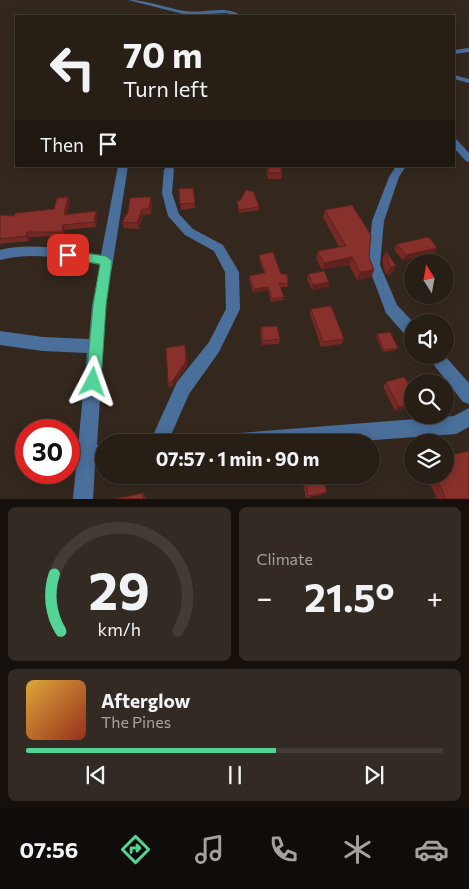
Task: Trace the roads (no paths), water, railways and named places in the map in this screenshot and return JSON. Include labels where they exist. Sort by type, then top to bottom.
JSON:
[{"type":"street","points":[[131,0],[187,13],[228,11],[237,15]]},
{"type":"street","points":[[455,52],[469,50]]},
{"type":"street","points":[[455,78],[469,81]]},
{"type":"street","points":[[455,143],[469,159]]},
{"type":"street","points":[[96,434],[96,346],[99,306],[123,167]]},
{"type":"street","points":[[400,167],[394,177],[378,221],[374,265],[391,309],[404,323]]},
{"type":"street","points":[[163,434],[183,388],[214,347],[233,310],[232,272],[219,248],[189,232],[174,216],[167,192],[169,169]]},
{"type":"street","points":[[0,255],[14,250],[106,261]]},
{"type":"street","points":[[0,338],[43,344],[96,346]]},
{"type":"street","points":[[442,364],[469,396]]},
{"type":"street","points":[[341,434],[456,425],[469,417]]},
{"type":"street","points":[[83,499],[95,457]]}]
